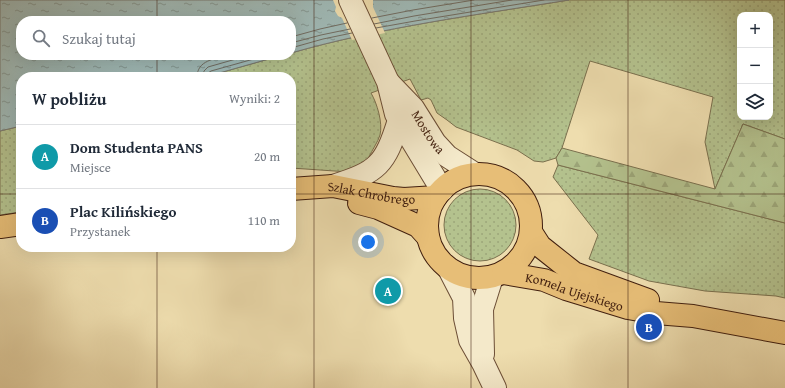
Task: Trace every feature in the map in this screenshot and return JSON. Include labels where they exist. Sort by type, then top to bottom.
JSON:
[{"type":"main road","points":[[475,174],[491,176],[506,182],[519,192],[526,204],[531,218],[531,232],[525,251],[519,260],[512,267],[497,275],[481,278],[459,274],[449,269],[436,255],[428,237],[428,216],[431,206],[439,194],[451,182],[475,174]]},
{"type":"main road","name":"Szlak Chrobrego","points":[[298,188],[333,186],[404,199],[439,194]]},
{"type":"main road","name":"Szlak Chrobrego","points":[[298,188],[378,208],[418,226],[428,237]]},
{"type":"main road","points":[[0,227],[16,225]]},
{"type":"main road","name":"Kornela Ujejskiego","points":[[531,232],[540,246],[574,273],[693,316]]},
{"type":"main road","name":"Kornela Ujejskiego","points":[[497,275],[544,280],[566,289],[628,308],[656,313],[693,316],[785,333]]},
{"type":"street","name":"Mostowa","points":[[350,0],[439,194]]},
{"type":"street","name":"Mostowa","points":[[396,100],[413,108],[435,143],[446,156],[475,174]]},
{"type":"street","points":[[333,186],[362,176],[380,163],[387,154],[392,143],[396,100]]},
{"type":"street","points":[[449,269],[464,298],[465,318],[470,340],[495,388]]},
{"type":"street","points":[[483,363],[482,309],[497,275]]},
{"type":"green space","points":[[569,0],[785,0],[785,139],[743,124],[715,189],[705,142],[713,97],[590,61],[562,148],[556,158],[543,162],[534,161],[517,150],[456,127],[437,113],[431,100],[428,98],[421,100],[410,79],[371,93],[379,113],[381,130],[379,138],[369,157],[370,162],[349,172],[296,168],[296,72],[223,72],[265,60],[296,60],[296,52],[394,29]]},
{"type":"green space","points":[[743,124],[785,139],[785,223],[558,165],[556,158],[562,148],[715,189]]},
{"type":"green space","points":[[16,127],[16,213],[0,215],[0,131]]},
{"type":"green space","points":[[558,165],[785,223],[785,298],[776,296],[705,291],[649,281],[589,259],[598,235],[553,177]]},
{"type":"green space","points":[[480,189],[500,195],[510,205],[516,225],[510,245],[500,255],[480,261],[460,255],[450,245],[444,225],[450,205],[460,195]]},
{"type":"water","points":[[0,0],[569,0],[394,29],[296,52],[296,16],[16,16],[16,60],[265,60],[223,72],[16,72],[16,127],[0,131]]},
{"type":"pier","points":[[333,0],[373,0],[373,7],[385,33],[352,40],[342,18],[338,16],[335,11],[336,7]]},
{"type":"place","name":"Dom Studenta PANS","points":[[388,291]]},
{"type":"place","name":"Plac Kilińskiego","points":[[649,327]]}]
